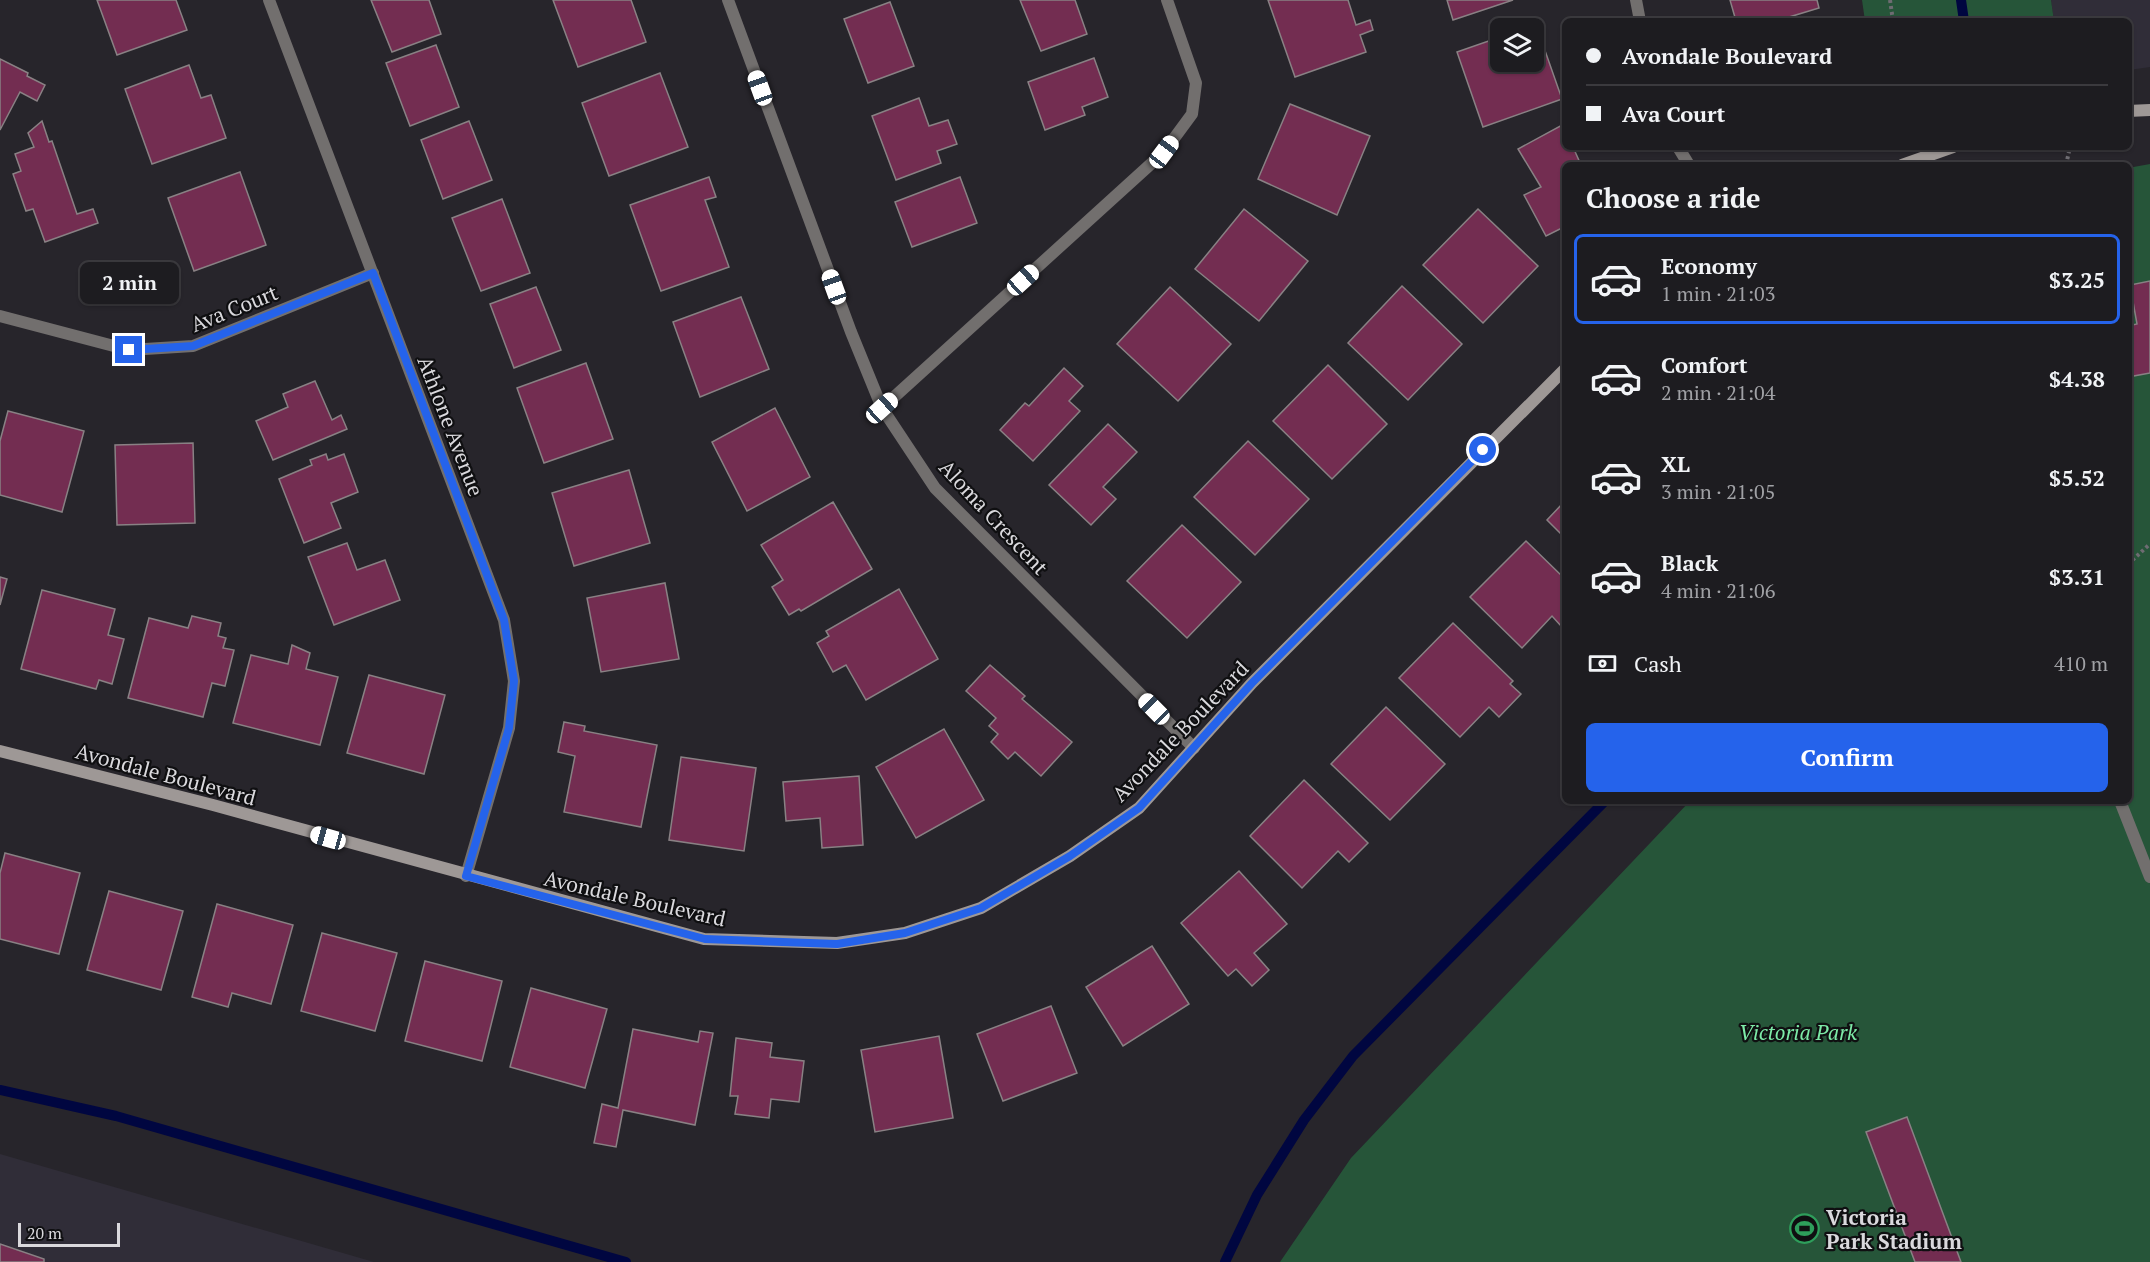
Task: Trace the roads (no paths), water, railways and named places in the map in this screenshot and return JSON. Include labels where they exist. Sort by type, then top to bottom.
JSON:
[{"type":"street","name":"Athlone Avenue","points":[[269,0],[504,620],[514,681],[509,728],[466,876]]},
{"type":"street","name":"Aloma Crescent","points":[[728,0],[851,332],[882,408],[935,488],[1194,748]]},
{"type":"street","points":[[882,408],[1164,152],[1192,114],[1196,82],[1167,0]]},
{"type":"street","points":[[1636,0],[1639,18]]},
{"type":"street","points":[[2132,111],[2150,110]]},
{"type":"street","points":[[1910,162],[1944,150]]},
{"type":"street","name":"Ava Court","points":[[0,316],[129,350],[193,346],[373,273]]},
{"type":"street","name":"Avondale Boulevard","points":[[0,751],[705,939],[837,944],[905,933],[981,908],[1070,856],[1139,808],[1252,683],[1562,372]]},
{"type":"street","points":[[2121,804],[2150,877]]},
{"type":"waterway","points":[[1961,0],[1964,18]]},
{"type":"waterway","points":[[1225,1262],[1257,1195],[1304,1120],[1353,1056],[1602,804]]},
{"type":"waterway","points":[[0,1090],[116,1116],[626,1262]]},
{"type":"place","name":"Victoria Park Stadium","points":[[1805,1229]]},
{"type":"park label","name":"Victoria Park","points":[[1798,1032]]}]
